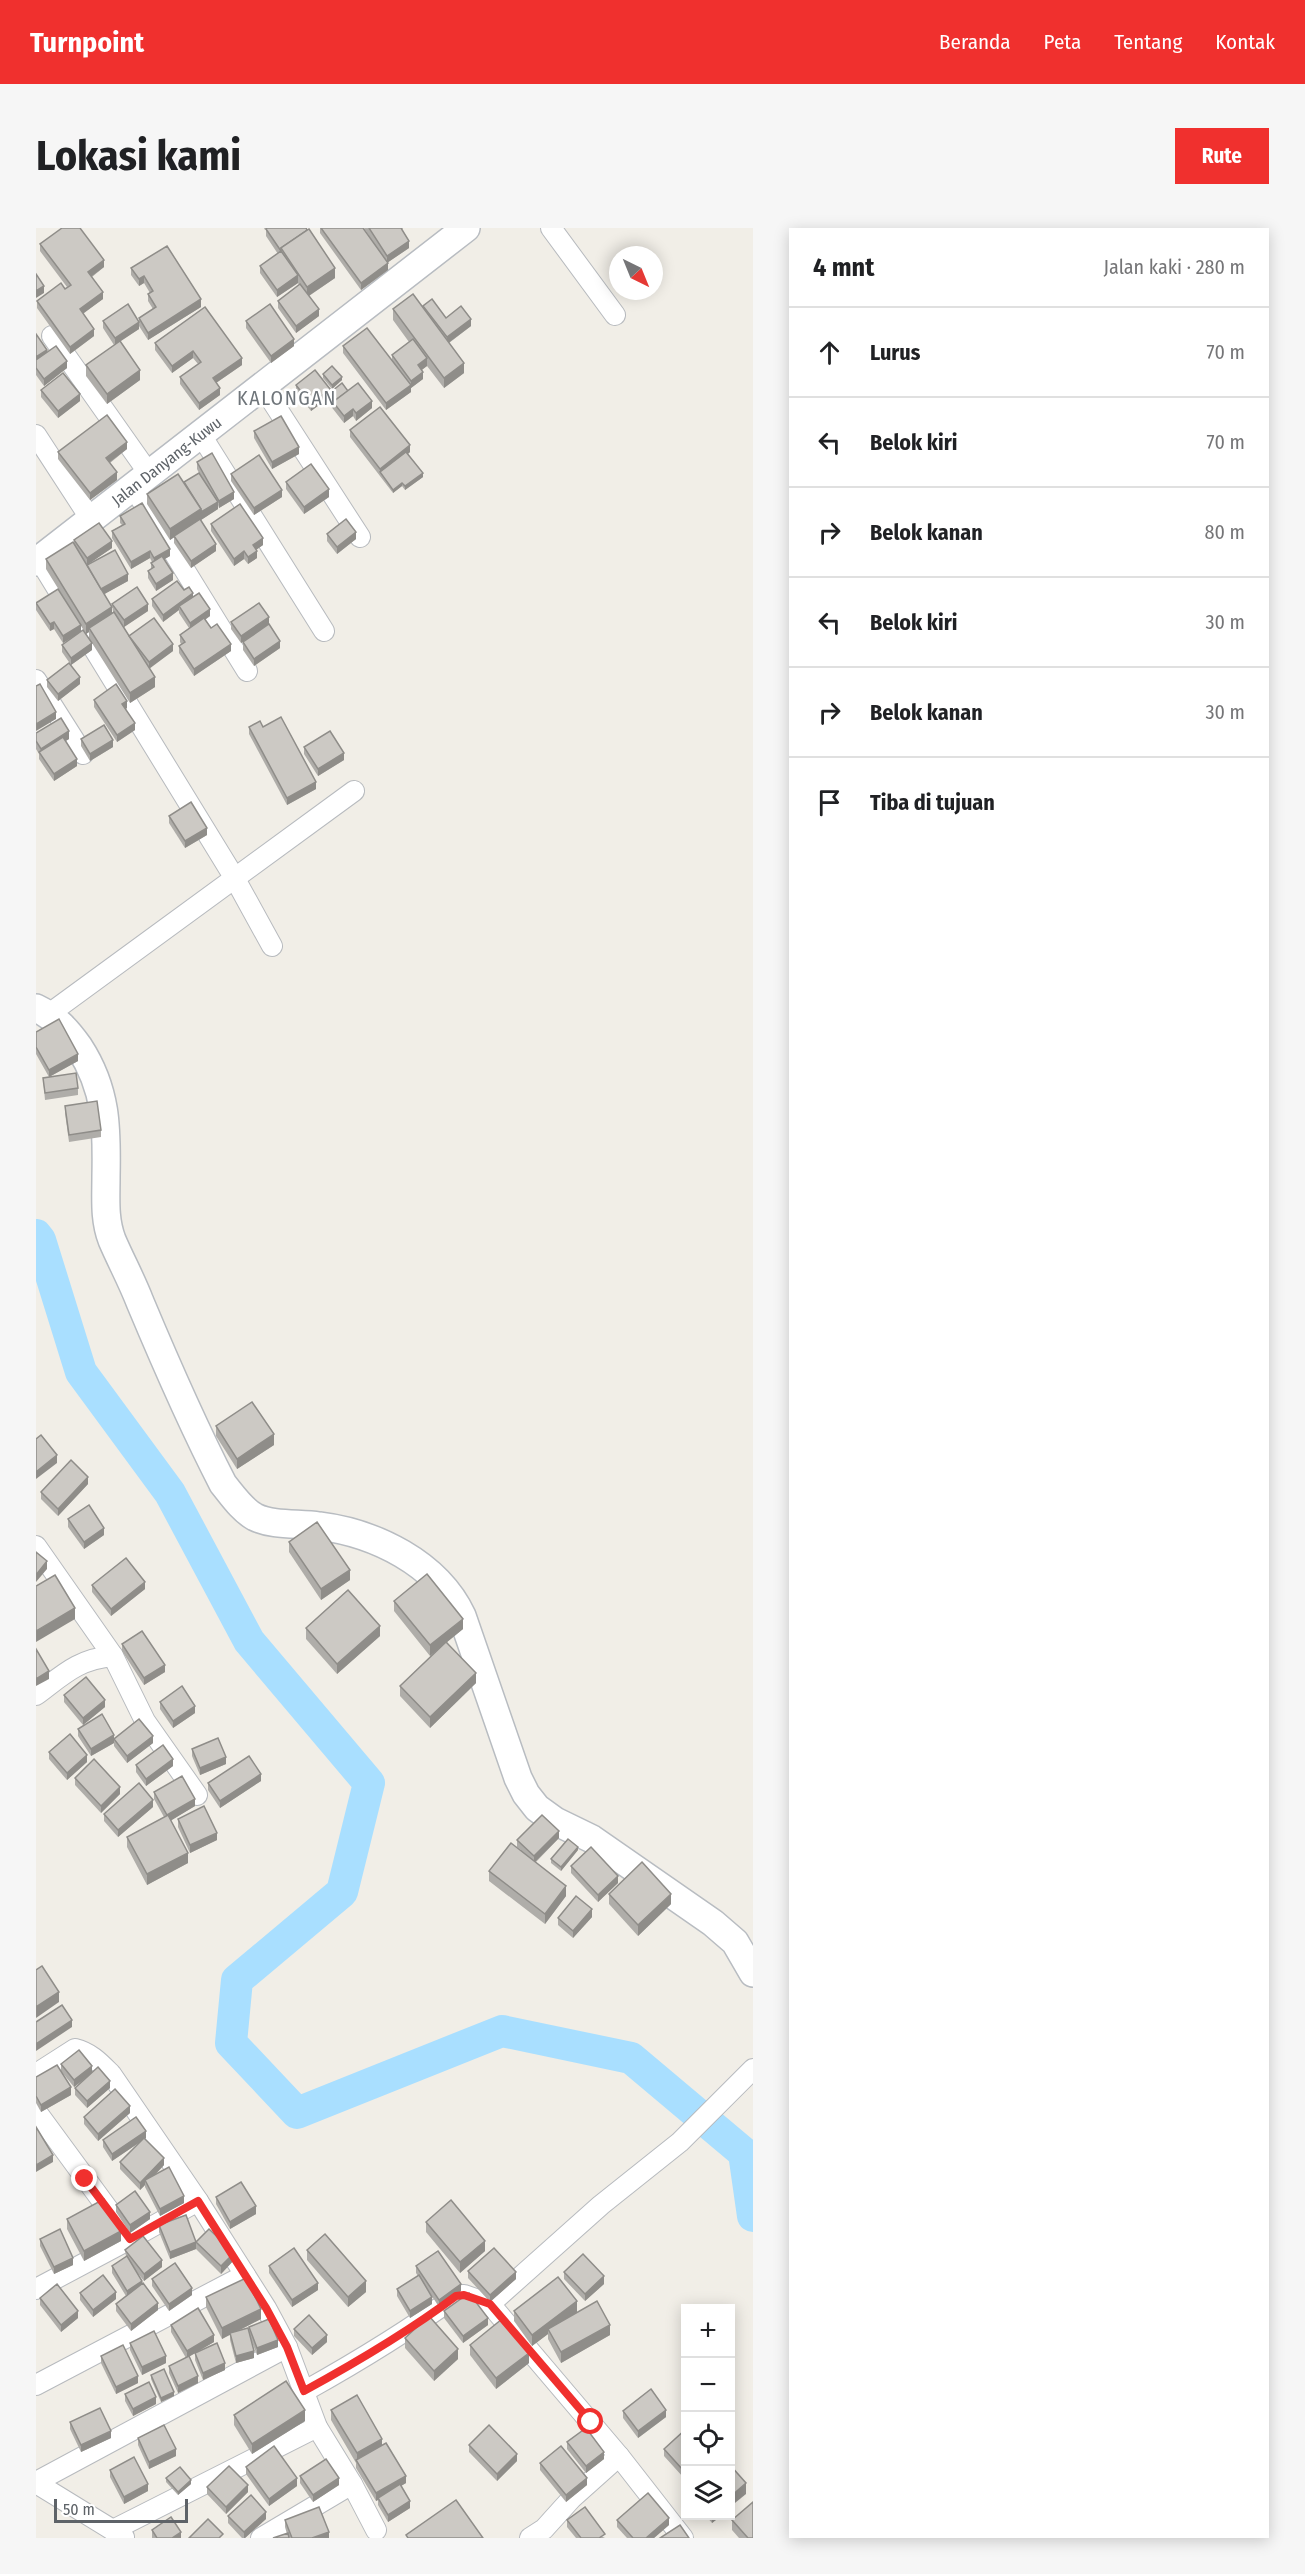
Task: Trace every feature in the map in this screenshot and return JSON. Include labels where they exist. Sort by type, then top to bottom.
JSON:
[{"type":"street","name":"Jalan Danyang-Kuwu","points":[[37,560],[466,228]]},
{"type":"street","points":[[551,228],[615,315]]},
{"type":"street","points":[[52,336],[142,481],[247,671]]},
{"type":"street","points":[[263,387],[360,537]]},
{"type":"street","points":[[36,435],[90,519]]},
{"type":"street","points":[[201,435],[324,631]]},
{"type":"street","points":[[37,560],[234,877],[272,946]]},
{"type":"street","points":[[36,680],[83,754]]},
{"type":"street","points":[[354,791],[43,1011],[60,1023],[86,1058],[97,1080],[103,1101],[106,1134],[105,1206],[112,1239],[177,1392],[232,1496],[253,1516],[266,1522],[324,1527],[378,1542],[399,1552],[442,1584],[453,1597],[462,1616],[518,1778],[526,1794],[537,1808],[555,1821],[609,1850],[713,1923],[735,1942],[753,1973]]},
{"type":"street","points":[[36,1546],[113,1656],[145,1721],[197,1795]]},
{"type":"street","points":[[36,1695],[78,1664],[94,1658],[113,1656]]},
{"type":"street","points":[[36,2074],[75,2049],[84,2051],[111,2074],[198,2201],[266,2308],[287,2347],[317,2427],[352,2484],[376,2530]]},
{"type":"street","points":[[490,2304],[601,2205],[680,2142],[748,2073]]},
{"type":"street","points":[[36,2111],[130,2239]]},
{"type":"street","points":[[36,2289],[198,2201]]},
{"type":"street","points":[[36,2385],[244,2275]]},
{"type":"street","points":[[304,2391],[359,2361],[413,2327],[456,2296],[464,2295],[490,2304],[619,2456],[683,2538]]},
{"type":"street","points":[[36,2483],[287,2347]]},
{"type":"street","points":[[36,2483],[120,2534],[317,2427]]},
{"type":"street","points":[[542,2535],[572,2498],[619,2456]]},
{"type":"street","points":[[261,2538],[352,2484]]},
{"type":"building","points":[[62,228],[80,228],[104,260],[88,272],[103,292],[80,309],[94,329],[70,347],[37,301],[61,283],[65,289],[71,285],[40,244]]},
{"type":"building","points":[[267,228],[306,228],[307,230],[281,248],[281,251]]},
{"type":"building","points":[[321,228],[363,228],[388,263],[361,283]]},
{"type":"building","points":[[369,228],[401,228],[409,241],[387,256]]},
{"type":"building","points":[[309,229],[335,268],[307,287],[281,248]]},
{"type":"building","points":[[167,246],[201,299],[148,333],[139,318],[156,307],[148,294],[153,291],[144,276],[139,279],[131,268]]},
{"type":"building","points":[[281,251],[298,275],[277,290],[260,266]]},
{"type":"building","points":[[36,274],[44,286],[36,291]]},
{"type":"building","points":[[300,284],[319,309],[296,326],[278,301]]},
{"type":"building","points":[[413,294],[464,363],[444,378],[393,309]]},
{"type":"building","points":[[432,299],[446,318],[461,306],[471,319],[447,337],[423,306]]},
{"type":"building","points":[[128,304],[139,322],[115,338],[103,321]]},
{"type":"building","points":[[270,304],[294,339],[271,356],[246,321]]},
{"type":"building","points":[[205,307],[242,358],[213,378],[220,388],[199,403],[180,377],[201,362],[193,351],[172,366],[155,343]]},
{"type":"building","points":[[367,328],[411,385],[386,403],[343,346]]},
{"type":"building","points":[[36,334],[47,350],[36,357]]},
{"type":"building","points":[[413,339],[427,358],[418,365],[423,372],[411,381],[392,355]]},
{"type":"building","points":[[120,341],[140,370],[107,394],[86,365]]},
{"type":"building","points":[[56,346],[67,361],[44,379],[36,368],[36,360]]},
{"type":"building","points":[[332,366],[342,377],[332,385],[323,374]]},
{"type":"building","points":[[315,370],[330,389],[311,404],[296,385]]},
{"type":"building","points":[[63,373],[80,394],[58,411],[41,390]]},
{"type":"building","points":[[342,383],[348,391],[333,402],[333,406],[326,396]]},
{"type":"building","points":[[358,383],[372,401],[356,413],[353,409],[344,416],[333,402]]},
{"type":"building","points":[[380,407],[410,445],[380,469],[350,430]]},
{"type":"building","points":[[107,415],[127,442],[106,458],[117,472],[90,493],[58,452]]},
{"type":"building","points":[[281,416],[299,447],[272,462],[254,431]]},
{"type":"building","points":[[406,452],[423,473],[405,486],[402,483],[393,490],[380,472]]},
{"type":"building","points":[[212,453],[234,492],[219,501],[197,462]]},
{"type":"building","points":[[259,455],[282,490],[254,508],[231,474]]},
{"type":"building","points":[[311,464],[329,489],[304,507],[286,482]]},
{"type":"building","points":[[199,473],[218,502],[201,512],[184,482]]},
{"type":"building","points":[[178,474],[201,509],[170,529],[147,494]]},
{"type":"building","points":[[142,503],[170,549],[154,558],[150,551],[131,562],[112,531],[125,524],[120,516]]},
{"type":"building","points":[[240,504],[263,538],[253,545],[257,551],[248,557],[244,551],[234,559],[211,524]]},
{"type":"building","points":[[200,519],[216,544],[191,561],[174,536]]},
{"type":"building","points":[[346,519],[356,532],[337,547],[327,534]]},
{"type":"building","points":[[99,523],[112,541],[87,558],[74,540]]},
{"type":"building","points":[[73,542],[112,607],[86,624],[46,559]]},
{"type":"building","points":[[115,550],[128,574],[101,589],[87,565]]},
{"type":"building","points":[[162,556],[173,573],[156,584],[148,571],[154,567],[151,563]]},
{"type":"building","points":[[177,581],[184,590],[189,587],[193,593],[163,615],[152,599]]},
{"type":"building","points":[[137,587],[148,604],[124,620],[112,604]]},
{"type":"building","points":[[58,589],[81,625],[63,636],[54,622],[50,624],[36,603]]},
{"type":"building","points":[[199,593],[210,609],[190,623],[179,606]]},
{"type":"building","points":[[259,603],[269,617],[241,636],[231,622]]},
{"type":"building","points":[[114,612],[155,677],[130,693],[89,628]]},
{"type":"building","points":[[154,618],[173,644],[149,662],[129,636]]},
{"type":"building","points":[[204,618],[211,628],[217,624],[231,644],[194,669],[179,646],[185,642],[180,635]]},
{"type":"building","points":[[269,624],[280,641],[254,659],[243,642]]},
{"type":"building","points":[[83,630],[92,643],[71,658],[62,645]]},
{"type":"building","points":[[69,663],[80,677],[58,694],[47,680]]},
{"type":"building","points":[[40,684],[56,712],[36,724],[36,686]]},
{"type":"building","points":[[116,684],[127,701],[122,704],[135,723],[117,735],[94,700]]},
{"type":"building","points":[[281,717],[316,782],[287,798],[249,727],[260,721],[263,727]]},
{"type":"building","points":[[61,718],[69,731],[41,749],[36,741],[36,733]]},
{"type":"building","points":[[104,725],[113,740],[90,754],[81,739]]},
{"type":"building","points":[[330,731],[344,753],[318,769],[304,747]]},
{"type":"building","points":[[63,737],[77,759],[54,774],[39,752]]},
{"type":"building","points":[[191,802],[207,828],[185,841],[169,816]]},
{"type":"building","points":[[59,1019],[78,1054],[49,1070],[36,1047],[36,1032]]},
{"type":"building","points":[[76,1073],[78,1088],[45,1093],[43,1078]]},
{"type":"building","points":[[97,1101],[101,1130],[69,1135],[65,1106]]},
{"type":"building","points":[[252,1402],[274,1434],[237,1459],[216,1426]]},
{"type":"building","points":[[41,1435],[57,1455],[36,1472],[36,1439]]},
{"type":"building","points":[[71,1460],[88,1477],[58,1509],[41,1492]]},
{"type":"building","points":[[89,1505],[104,1528],[84,1542],[68,1519]]},
{"type":"building","points":[[317,1522],[350,1570],[321,1589],[289,1542]]},
{"type":"building","points":[[36,1552],[47,1561],[36,1575]]},
{"type":"building","points":[[126,1558],[145,1582],[111,1609],[92,1585]]},
{"type":"building","points":[[427,1574],[463,1619],[430,1645],[394,1601]]},
{"type":"building","points":[[55,1575],[75,1608],[36,1631],[36,1586]]},
{"type":"building","points":[[348,1590],[380,1626],[337,1664],[306,1628]]},
{"type":"building","points":[[142,1631],[165,1665],[144,1678],[122,1644]]},
{"type":"building","points":[[446,1642],[476,1673],[430,1717],[400,1686]]},
{"type":"building","points":[[36,1649],[49,1671],[36,1679]]},
{"type":"building","points":[[86,1677],[105,1700],[83,1718],[64,1695]]},
{"type":"building","points":[[182,1686],[195,1706],[173,1721],[160,1702]]},
{"type":"building","points":[[102,1714],[114,1735],[91,1749],[78,1729]]},
{"type":"building","points":[[139,1719],[153,1736],[127,1756],[114,1739]]},
{"type":"building","points":[[70,1734],[87,1755],[67,1773],[49,1752]]},
{"type":"building","points":[[218,1738],[226,1757],[200,1768],[192,1749]]},
{"type":"building","points":[[163,1745],[173,1759],[146,1779],[136,1765]]},
{"type":"building","points":[[249,1756],[261,1774],[220,1801],[208,1783]]},
{"type":"building","points":[[94,1759],[120,1787],[101,1806],[75,1778]]},
{"type":"building","points":[[182,1776],[195,1799],[167,1815],[154,1792]]},
{"type":"building","points":[[139,1783],[153,1800],[118,1830],[104,1814]]},
{"type":"building","points":[[204,1806],[217,1833],[190,1845],[178,1819]]},
{"type":"building","points":[[168,1815],[188,1853],[147,1874],[127,1837]]},
{"type":"building","points":[[542,1815],[559,1831],[534,1856],[517,1840]]},
{"type":"building","points":[[568,1839],[578,1847],[561,1867],[551,1859]]},
{"type":"building","points":[[511,1843],[566,1886],[545,1914],[489,1871]]},
{"type":"building","points":[[591,1847],[618,1876],[598,1895],[571,1866]]},
{"type":"building","points":[[642,1862],[671,1894],[638,1925],[609,1894]]},
{"type":"building","points":[[576,1896],[592,1909],[573,1931],[558,1918]]},
{"type":"building","points":[[42,1966],[59,1992],[36,2007],[36,1970]]},
{"type":"building","points":[[62,2005],[72,2020],[36,2044],[36,2022]]},
{"type":"building","points":[[79,2050],[92,2066],[74,2080],[61,2064]]},
{"type":"building","points":[[57,2065],[71,2087],[41,2105],[36,2096],[36,2077]]},
{"type":"building","points":[[98,2067],[110,2081],[87,2101],[75,2088]]},
{"type":"building","points":[[115,2089],[130,2106],[98,2134],[84,2117]]},
{"type":"building","points":[[136,2117],[146,2131],[112,2154],[103,2140]]},
{"type":"building","points":[[36,2127],[53,2155],[36,2165]]},
{"type":"building","points":[[144,2138],[164,2158],[140,2183],[120,2162]]},
{"type":"building","points":[[169,2167],[184,2196],[160,2209],[145,2180]]},
{"type":"building","points":[[241,2182],[256,2206],[230,2222],[216,2197]]},
{"type":"building","points":[[135,2191],[150,2212],[130,2225],[116,2205]]},
{"type":"building","points":[[104,2199],[121,2231],[84,2251],[67,2219]]},
{"type":"building","points":[[451,2200],[485,2241],[460,2262],[426,2222]]},
{"type":"building","points":[[186,2215],[196,2242],[170,2252],[159,2225]]},
{"type":"building","points":[[60,2229],[73,2258],[54,2267],[40,2239]]},
{"type":"building","points":[[209,2229],[234,2253],[221,2266],[196,2242]]},
{"type":"building","points":[[325,2234],[366,2281],[348,2297],[307,2250]]},
{"type":"building","points":[[143,2236],[162,2260],[144,2274],[125,2250]]},
{"type":"building","points":[[294,2248],[318,2283],[292,2300],[269,2266]]},
{"type":"building","points":[[494,2248],[516,2272],[490,2295],[468,2271]]},
{"type":"building","points":[[438,2251],[461,2284],[439,2300],[416,2266]]},
{"type":"building","points":[[583,2254],[604,2276],[585,2294],[564,2272]]},
{"type":"building","points":[[127,2256],[142,2281],[127,2291],[112,2266]]},
{"type":"building","points":[[175,2263],[192,2288],[169,2304],[152,2279]]},
{"type":"building","points":[[103,2275],[116,2292],[93,2310],[80,2293]]},
{"type":"building","points":[[419,2275],[432,2297],[410,2311],[397,2289]]},
{"type":"building","points":[[558,2277],[577,2301],[532,2335],[514,2311]]},
{"type":"building","points":[[246,2278],[261,2309],[222,2328],[206,2297]]},
{"type":"building","points":[[143,2283],[158,2303],[131,2324],[116,2304]]},
{"type":"building","points":[[57,2284],[78,2311],[61,2325],[40,2298]]},
{"type":"building","points":[[469,2293],[488,2318],[463,2336],[444,2311]]},
{"type":"building","points":[[597,2301],[610,2325],[561,2352],[548,2329]]},
{"type":"building","points":[[198,2308],[214,2335],[187,2351],[171,2325]]},
{"type":"building","points":[[309,2315],[327,2335],[312,2348],[294,2329]]},
{"type":"building","points":[[429,2316],[458,2349],[434,2371],[405,2338]]},
{"type":"building","points":[[269,2319],[278,2340],[257,2348],[249,2327]]},
{"type":"building","points":[[502,2319],[529,2353],[496,2378],[470,2345]]},
{"type":"building","points":[[248,2328],[254,2351],[236,2356],[230,2333]]},
{"type":"building","points":[[154,2331],[166,2356],[142,2367],[130,2343]]},
{"type":"building","points":[[217,2343],[225,2363],[203,2373],[195,2353]]},
{"type":"building","points":[[123,2345],[138,2376],[116,2387],[101,2356]]},
{"type":"building","points":[[189,2356],[198,2376],[178,2386],[169,2366]]},
{"type":"building","points":[[164,2369],[174,2392],[161,2398],[151,2375]]},
{"type":"building","points":[[286,2381],[305,2410],[252,2444],[234,2415]]},
{"type":"building","points":[[149,2382],[156,2397],[133,2409],[125,2394]]},
{"type":"building","points":[[651,2389],[666,2410],[638,2431],[623,2411]]},
{"type":"building","points":[[357,2395],[382,2439],[357,2453],[331,2410]]},
{"type":"building","points":[[100,2408],[111,2431],[81,2445],[70,2422]]},
{"type":"building","points":[[164,2425],[176,2449],[149,2462],[138,2438]]},
{"type":"building","points":[[489,2425],[517,2454],[497,2474],[469,2445]]},
{"type":"building","points":[[586,2428],[604,2452],[586,2466],[567,2442]]},
{"type":"building","points":[[681,2434],[681,2468],[664,2449]]},
{"type":"building","points":[[386,2443],[406,2476],[376,2493],[356,2460]]},
{"type":"building","points":[[274,2446],[297,2478],[269,2499],[246,2467]]},
{"type":"building","points":[[561,2446],[587,2478],[566,2495],[540,2463]]},
{"type":"building","points":[[134,2457],[148,2484],[124,2497],[110,2470]]},
{"type":"building","points":[[326,2459],[339,2478],[313,2495],[300,2476]]},
{"type":"building","points":[[229,2466],[248,2485],[226,2507],[207,2487]]},
{"type":"building","points":[[180,2467],[191,2480],[178,2492],[166,2478]]},
{"type":"building","points":[[735,2471],[746,2483],[735,2493]]},
{"type":"building","points":[[400,2484],[410,2501],[388,2515],[378,2498]]},
{"type":"building","points":[[648,2493],[669,2518],[646,2538],[633,2538],[617,2520]]},
{"type":"building","points":[[251,2495],[266,2512],[244,2532],[228,2516]]},
{"type":"building","points":[[456,2500],[483,2538],[408,2538],[406,2535]]},
{"type":"building","points":[[753,2502],[753,2538],[748,2538],[732,2520],[735,2520],[735,2517]]},
{"type":"building","points":[[319,2507],[329,2532],[312,2538],[292,2538],[285,2520]]},
{"type":"building","points":[[585,2507],[605,2534],[599,2538],[581,2538],[567,2520]]},
{"type":"building","points":[[171,2517],[181,2532],[172,2538],[157,2538],[152,2530]]},
{"type":"building","points":[[208,2519],[223,2534],[219,2538],[189,2538]]},
{"type":"building","points":[[680,2525],[689,2538],[660,2538]]},
{"type":"building","points":[[288,2533],[289,2538],[273,2538]]},
{"type":"waterway","points":[[36,1235],[40,1240],[81,1372],[170,1493],[249,1641],[369,1783],[342,1892],[237,1980],[231,2043],[297,2113],[502,2031],[631,2058],[744,2153],[753,2216]]},
{"type":"district","name":"KALONGAN","points":[[287,398]]},
{"type":"route","points":[[85,2179],[130,2239],[198,2201],[266,2308],[287,2347],[304,2391],[359,2361],[413,2327],[456,2296],[464,2295],[490,2304],[591,2422]]}]
